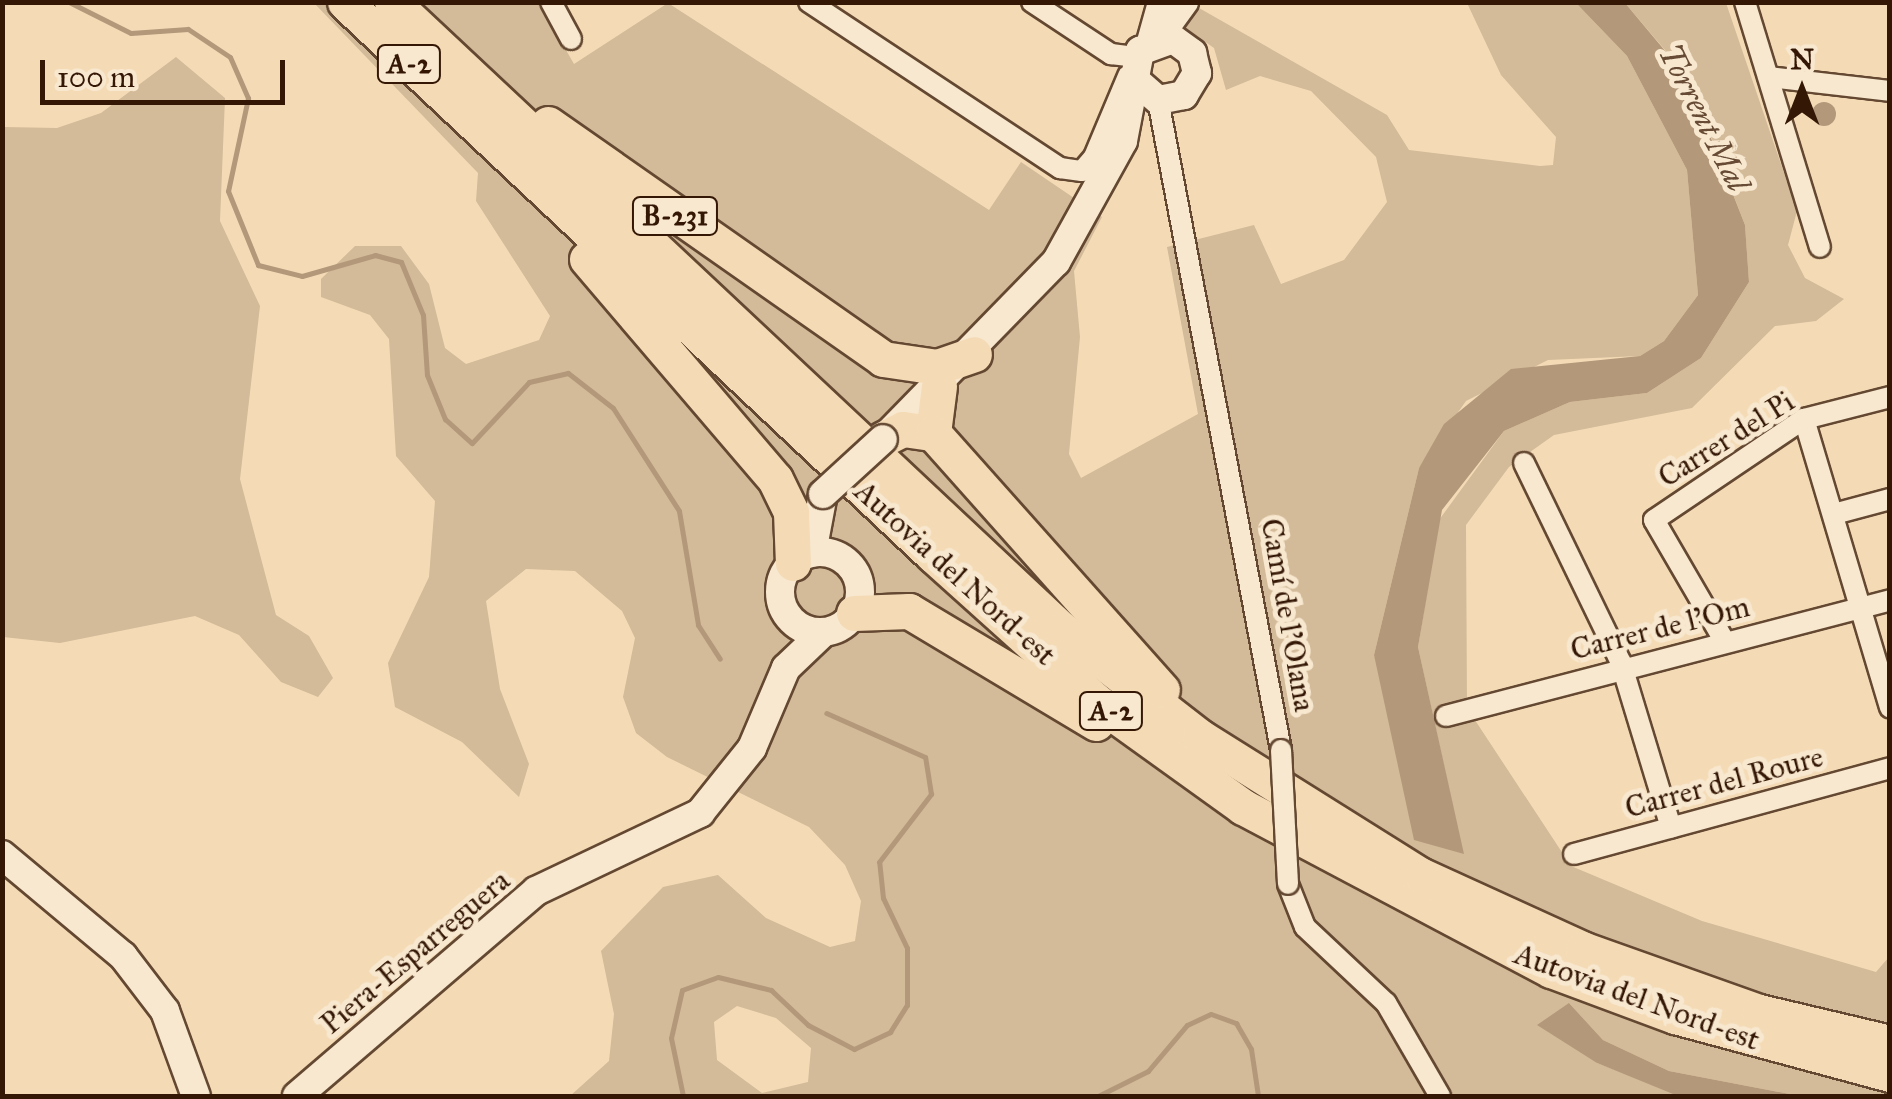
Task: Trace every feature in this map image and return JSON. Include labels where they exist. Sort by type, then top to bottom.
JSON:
[{"type":"highway","name":"Autovia del Nord-est","points":[[345,2],[472,126],[1084,690],[1243,806],[1552,970],[1675,1016],[1890,1074]]},
{"type":"highway","name":"Autovia del Nord-est","points":[[392,2],[1062,630],[1200,737],[1345,833],[1554,937],[1760,1012],[1890,1043]]},
{"type":"highway","name":"B-231","points":[[450,58],[797,304],[905,367]]},
{"type":"highway","points":[[472,126],[775,479],[791,512],[802,558]]},
{"type":"highway","points":[[974,354],[905,367],[914,418],[1200,737]]},
{"type":"highway","points":[[854,613],[909,611],[944,628],[1243,806]]},
{"type":"main road","points":[[1151,67],[1175,5]]},
{"type":"main road","name":"Piera-Esparreguera","points":[[297,1096],[536,891],[700,814],[752,748],[786,668],[787,614],[781,582],[802,558],[823,494],[914,418],[1056,262],[1123,141],[1151,67]]},
{"type":"main road","points":[[802,558],[848,564],[859,588],[854,613]]},
{"type":"main road","name":"Piera-Esparreguera","points":[[786,668],[824,632],[854,613]]},
{"type":"main road","points":[[787,614],[824,632]]},
{"type":"main road","points":[[2,855],[122,956],[166,1011],[196,1096]]},
{"type":"street","points":[[550,2],[571,39]]},
{"type":"street","points":[[814,4],[1060,168],[1082,171],[1151,67],[1111,54],[1032,2]]},
{"type":"street","points":[[1746,2],[1820,247]]},
{"type":"street","name":"Camí de l'Olana","points":[[1151,67],[1281,750],[1288,884],[1309,932],[1386,1004],[1440,1096]]},
{"type":"street","points":[[1769,77],[1890,91]]},
{"type":"street","name":"Carrer del Pi","points":[[1725,642],[1654,520],[1804,420],[1890,397]]},
{"type":"street","points":[[1804,420],[1890,707]]},
{"type":"street","points":[[1524,463],[1622,667],[1671,828]]},
{"type":"street","points":[[1834,514],[1890,499]]},
{"type":"street","name":"Carrer de l'Om","points":[[1446,716],[1890,600]]},
{"type":"street","name":"Carrer del Roure","points":[[1574,854],[1890,768]]},
{"type":"shaded area","points":[[314,3],[539,3],[574,64],[668,3],[989,210],[1021,162],[1102,217],[1074,271],[1080,337],[1069,454],[1081,478],[1198,414],[1167,247],[1254,225],[1281,284],[1344,260],[1387,202],[1376,157],[1311,91],[1260,76],[1226,90],[1214,48],[1183,26],[1192,4],[1387,115],[1409,150],[1540,166],[1553,165],[1556,137],[1501,75],[1467,3],[1576,3],[1627,56],[1687,170],[1698,295],[1664,341],[1640,356],[1548,360],[1466,401],[1419,468],[1374,655],[1463,853],[1418,647],[1439,520],[1504,431],[1570,402],[1647,393],[1701,358],[1749,282],[1745,225],[1688,77],[1625,3],[1726,3],[1797,211],[1788,245],[1805,278],[1844,299],[1816,321],[1775,326],[1692,408],[1554,435],[1509,467],[1466,525],[1467,708],[1571,866],[1702,921],[1876,972],[1889,957],[1889,1096],[1800,1096],[1669,1071],[1603,1040],[1569,1003],[1597,1063],[1683,1096],[570,1096],[609,1061],[614,1014],[601,951],[663,887],[718,875],[766,918],[830,947],[855,941],[861,901],[845,865],[809,827],[667,757],[636,733],[623,697],[635,638],[622,611],[575,571],[526,569],[486,601],[500,689],[529,764],[519,797],[462,742],[395,707],[388,663],[429,577],[435,501],[396,456],[389,339],[370,315],[321,297],[321,279],[355,246],[401,246],[429,284],[445,348],[466,364],[539,340],[550,316],[476,201],[478,173]],"holes":[[[737,1006],[776,1018],[811,1048],[808,1082],[762,1093],[717,1060],[714,1022]]]},
{"type":"shaded area","points":[[176,57],[225,98],[220,221],[260,306],[240,479],[276,615],[309,636],[333,678],[318,697],[281,682],[239,635],[195,616],[60,643],[3,637],[3,127],[57,128],[101,113]]},
{"type":"water","name":"Torrent Mal","points":[[1576,3],[1625,3],[1687,77],[1745,225],[1749,282],[1701,358],[1647,393],[1570,402],[1504,431],[1442,510],[1418,647],[1464,854],[1414,840],[1374,655],[1419,468],[1444,424],[1511,369],[1640,356],[1664,341],[1698,295],[1687,170],[1627,56]]},
{"type":"water","points":[[1824,102],[1836,114],[1824,126],[1812,114]]},
{"type":"water","points":[[1569,1003],[1603,1040],[1669,1071],[1800,1096],[1678,1096],[1597,1063],[1537,1025]]},
{"type":"waterway","points":[[69,2],[131,33],[188,29],[230,57],[248,98],[228,191],[258,265],[302,276],[375,255],[401,262],[423,315],[427,375],[445,419],[472,443],[529,382],[568,373],[613,408],[679,511],[698,625],[720,659]]},
{"type":"waterway","points":[[683,1096],[671,1038],[682,990],[718,977],[771,990],[808,1025],[854,1049],[890,1032],[907,1005],[907,948],[883,898],[879,862],[931,794],[925,757],[826,713]]},
{"type":"waterway","points":[[1098,1096],[1148,1071],[1187,1025],[1211,1014],[1236,1023],[1251,1049],[1258,1096]]}]
